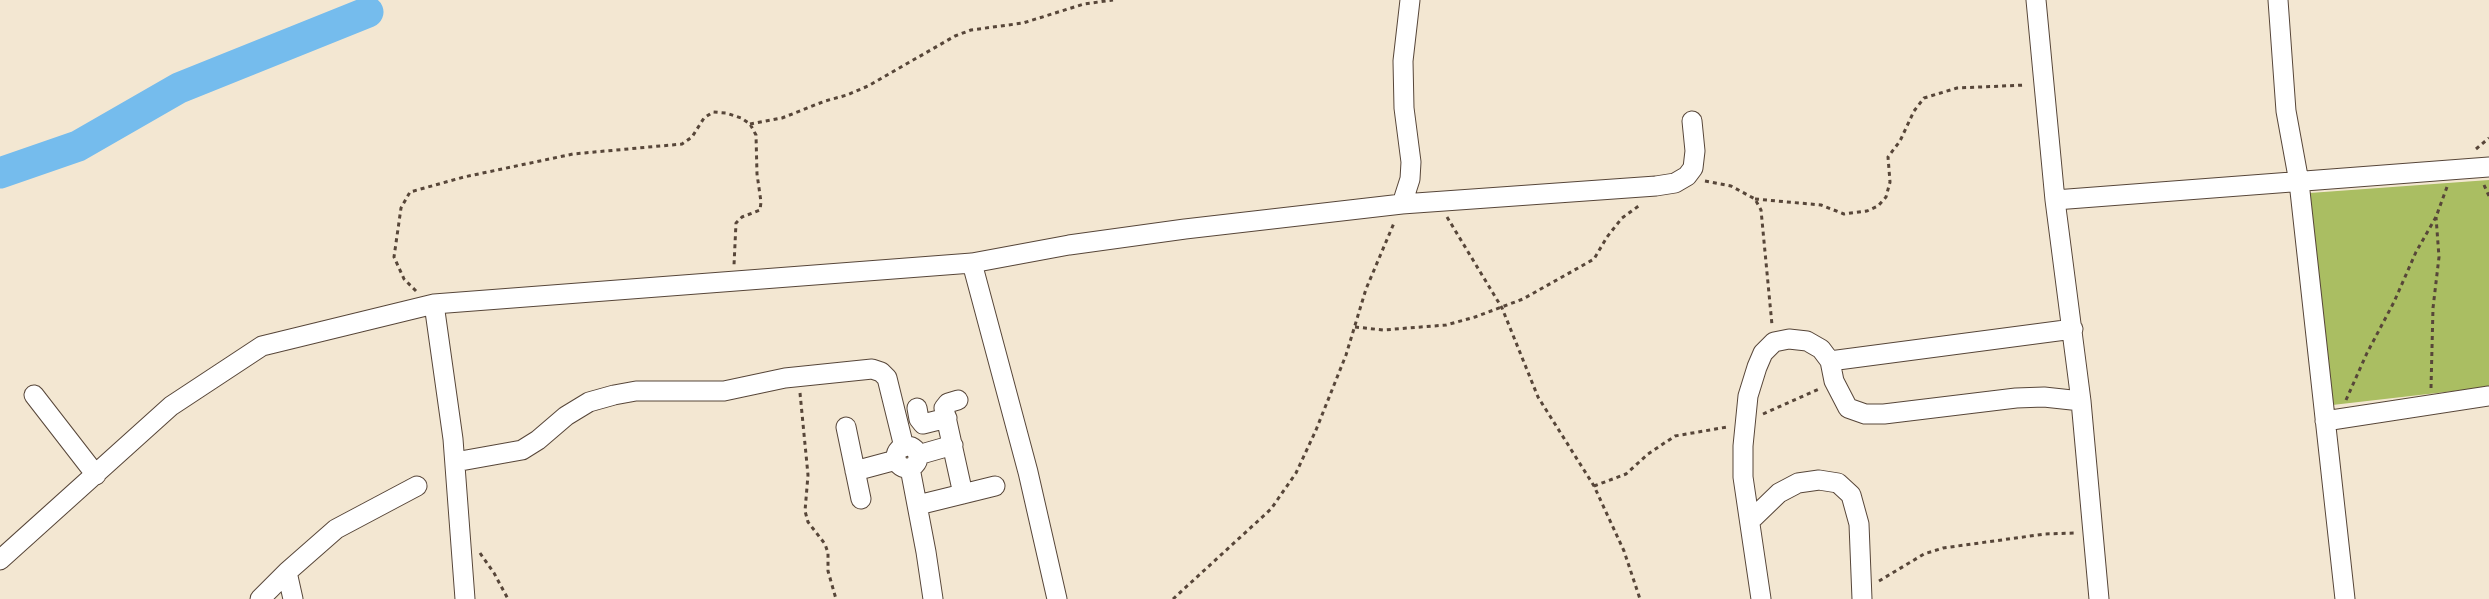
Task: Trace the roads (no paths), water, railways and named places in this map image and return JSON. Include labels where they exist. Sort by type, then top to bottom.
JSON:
[{"type":"street","points":[[1402,204],[1410,179],[1411,162],[1404,108],[1403,61],[1410,0]]},
{"type":"street","points":[[2036,0],[2055,200],[2081,400],[2099,599]]},
{"type":"street","points":[[2278,0],[2284,94],[2332,419],[2345,599]]},
{"type":"street","points":[[0,560],[96,476],[171,406],[262,346],[434,304],[729,280],[972,263],[1069,245],[1402,204],[1439,203],[1666,184],[1687,176],[1693,168],[1695,152],[1692,120]]},
{"type":"street","points":[[2055,200],[2489,167]]},
{"type":"street","points":[[972,263],[1028,472],[1057,599]]},
{"type":"street","points":[[434,304],[455,462],[465,599]]},
{"type":"street","points":[[1830,360],[2073,329]]},
{"type":"street","points":[[1761,599],[1743,477],[1745,421],[1748,396],[1757,367],[1763,353],[1774,342],[1789,339],[1807,341],[1821,349],[1830,360],[1834,381],[1848,408],[1865,414],[1884,414],[2016,398],[2081,400]]},
{"type":"street","points":[[455,462],[522,450],[538,440],[566,416],[589,402],[614,395],[636,391],[724,391],[798,376],[848,370],[881,372],[887,378],[892,391],[918,505],[933,599]]},
{"type":"street","points":[[34,395],[96,476]]},
{"type":"street","points":[[2332,419],[2430,403],[2489,396]]},
{"type":"street","points":[[958,400],[945,406],[963,494]]},
{"type":"street","points":[[917,408],[919,419],[923,424],[947,418]]},
{"type":"street","points":[[846,427],[861,499]]},
{"type":"street","points":[[855,471],[952,445]]},
{"type":"street","points":[[1750,521],[1766,504],[1798,483],[1819,480],[1838,483],[1851,495],[1859,524],[1862,598]]},
{"type":"street","points":[[260,599],[287,572],[336,529],[417,486]]},
{"type":"street","points":[[918,505],[995,486]]},
{"type":"street","points":[[287,572],[293,599]]},
{"type":"waterway","points":[[0,173],[78,146],[179,88],[368,12]]}]
